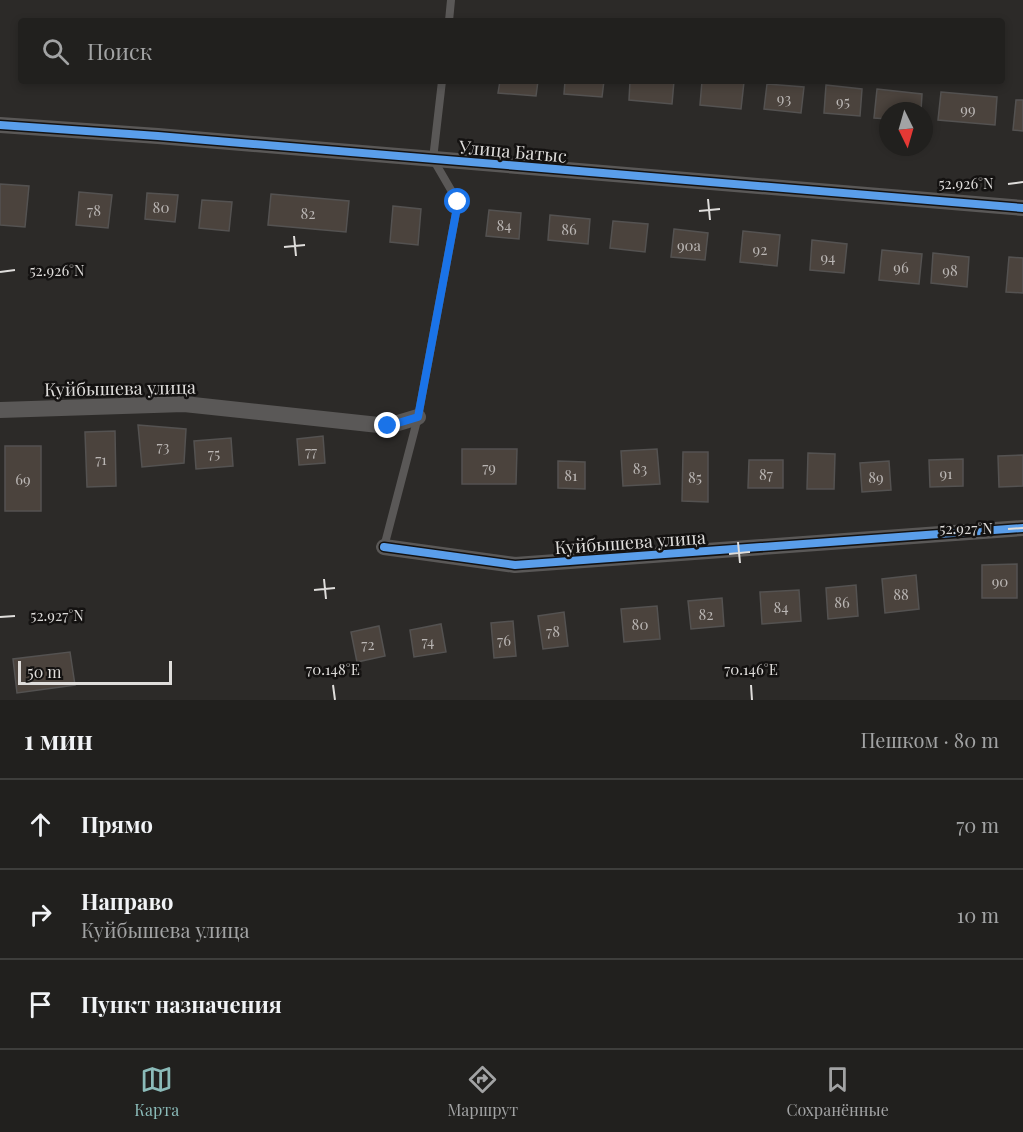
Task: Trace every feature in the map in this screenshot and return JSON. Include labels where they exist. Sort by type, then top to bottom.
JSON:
[{"type":"street","name":"Улица Батыс","points":[[0,125],[1023,208]]},
{"type":"street","name":"Куйбышева улица","points":[[0,410],[184,404],[388,426],[418,417]]},
{"type":"street","name":"Куйбышева улица","points":[[384,547],[515,565],[1023,528]]},
{"type":"lane","points":[[449,18],[452,0]]},
{"type":"lane","points":[[384,547],[418,417],[458,202],[433,159],[442,84]]},
{"type":"building","points":[[500,84],[538,84],[536,96],[498,93]]},
{"type":"building","points":[[565,84],[604,84],[602,97],[564,94]]},
{"type":"building","points":[[630,84],[674,84],[672,104],[629,100]]},
{"type":"building","points":[[702,84],[744,84],[741,109],[700,105]]},
{"type":"building","points":[[767,84],[804,87],[801,113],[764,109]]},
{"type":"building","points":[[826,85],[862,89],[860,116],[824,113]]},
{"type":"building","points":[[877,89],[922,94],[922,102],[879,102],[879,118],[874,118]]},
{"type":"building","points":[[941,92],[997,97],[995,125],[938,120]]},
{"type":"building","points":[[1016,100],[1023,100],[1023,131],[1013,130]]},
{"type":"building","points":[[0,184],[29,186],[25,227],[0,225]]},
{"type":"building","points":[[79,192],[112,195],[108,228],[76,225]]},
{"type":"building","points":[[147,193],[178,195],[175,222],[145,219]]},
{"type":"building","points":[[271,194],[349,201],[346,232],[268,225]]},
{"type":"building","points":[[202,200],[232,202],[229,231],[199,228]]},
{"type":"building","points":[[393,206],[421,209],[418,245],[390,242]]},
{"type":"building","points":[[489,210],[521,213],[519,239],[486,236]]},
{"type":"building","points":[[550,215],[590,219],[588,244],[548,240]]},
{"type":"building","points":[[613,221],[648,224],[645,252],[610,248]]},
{"type":"building","points":[[674,229],[708,233],[705,260],[671,257]]},
{"type":"building","points":[[743,231],[780,235],[777,266],[740,262]]},
{"type":"building","points":[[812,240],[847,244],[844,273],[810,270]]},
{"type":"building","points":[[882,250],[922,254],[919,284],[879,280]]},
{"type":"building","points":[[933,253],[969,257],[967,287],[931,283]]},
{"type":"building","points":[[1009,257],[1023,258],[1023,293],[1006,292]]},
{"type":"building","points":[[138,425],[186,429],[184,463],[142,467]]},
{"type":"building","points":[[115,431],[116,486],[87,487],[85,432]]},
{"type":"building","points":[[323,436],[325,463],[299,465],[297,439]]},
{"type":"building","points":[[231,438],[233,466],[196,469],[194,441]]},
{"type":"building","points":[[5,446],[41,446],[41,511],[5,511]]},
{"type":"building","points":[[462,449],[517,449],[516,484],[462,484]]},
{"type":"building","points":[[657,449],[660,484],[623,486],[621,451]]},
{"type":"building","points":[[683,452],[708,452],[708,502],[682,501]]},
{"type":"building","points":[[808,453],[835,454],[834,489],[807,489]]},
{"type":"building","points":[[1023,455],[1023,486],[999,487],[998,456]]},
{"type":"building","points":[[963,459],[963,486],[930,487],[929,460]]},
{"type":"building","points":[[749,460],[783,460],[783,488],[748,488]]},
{"type":"building","points":[[558,461],[585,462],[585,489],[558,488]]},
{"type":"building","points":[[889,461],[891,490],[862,492],[860,463]]},
{"type":"building","points":[[1017,564],[1017,598],[982,598],[982,565]]},
{"type":"building","points":[[916,575],[919,609],[885,613],[882,579]]},
{"type":"building","points":[[856,585],[858,616],[828,619],[826,588]]},
{"type":"building","points":[[799,590],[801,621],[762,624],[760,592]]},
{"type":"building","points":[[722,598],[724,626],[691,629],[688,601]]},
{"type":"building","points":[[657,606],[660,639],[624,642],[621,609]]},
{"type":"building","points":[[564,612],[568,646],[543,649],[538,616]]},
{"type":"building","points":[[513,621],[516,656],[494,658],[491,623]]},
{"type":"building","points":[[441,624],[446,652],[414,657],[410,630]]},
{"type":"building","points":[[379,626],[385,656],[357,662],[351,632]]},
{"type":"building","points":[[70,652],[75,685],[17,693],[13,659]]},
{"type":"cycle path","points":[[0,125],[158,136],[1023,208]]},
{"type":"cycle path","points":[[384,547],[515,565],[1023,528]]},
{"type":"route","points":[[388,426],[418,417],[458,202]]}]
